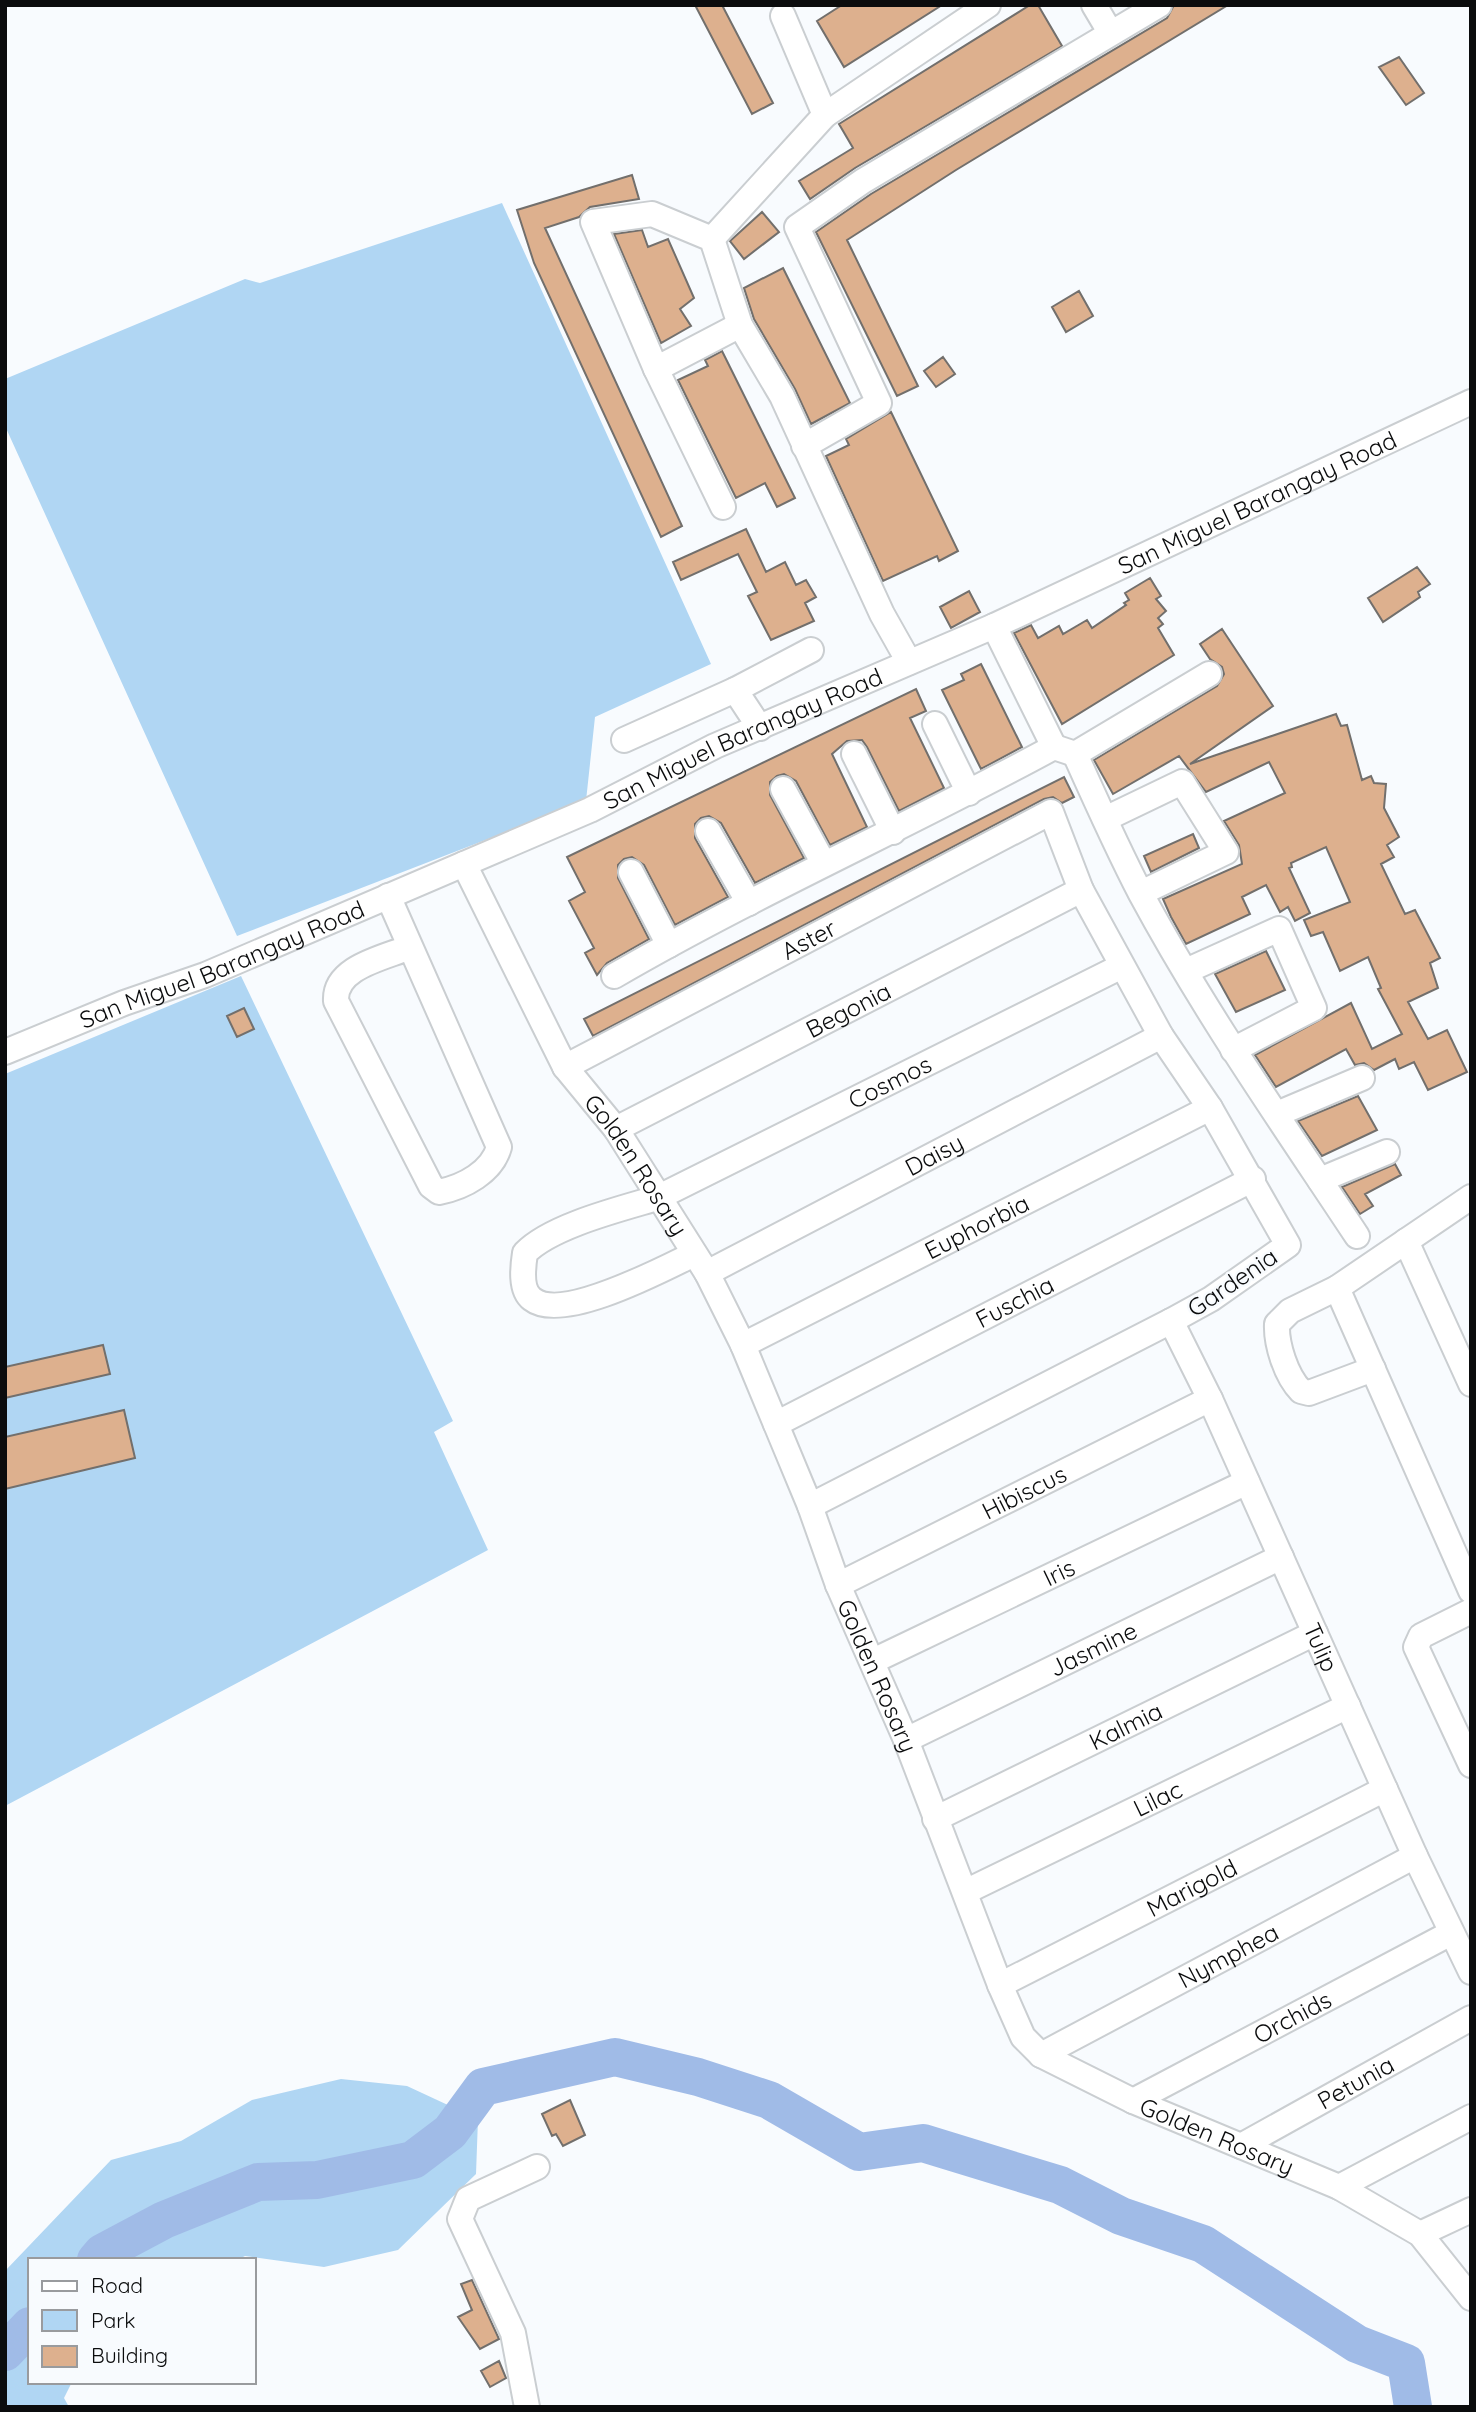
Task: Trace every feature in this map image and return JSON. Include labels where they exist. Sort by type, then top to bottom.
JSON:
[{"type":"street","points":[[712,239],[825,115],[988,5]]},
{"type":"street","points":[[1094,5],[1110,32]]},
{"type":"street","points":[[804,446],[879,403],[797,227],[863,181],[1159,5]]},
{"type":"street","points":[[787,9],[825,115]]},
{"type":"street","points":[[723,507],[656,369],[593,222],[652,214],[712,239],[740,326],[782,396],[882,614],[909,662]]},
{"type":"street","points":[[656,369],[740,326]]},
{"type":"street","name":"San Miguel Barangay Road","points":[[5,1052],[124,1003],[205,975],[590,810],[715,746],[994,625],[1471,402]]},
{"type":"street","points":[[994,625],[1105,819],[1141,893],[1186,971],[1233,1050],[1357,1236]]},
{"type":"street","points":[[624,740],[735,690],[811,650]]},
{"type":"street","points":[[614,976],[669,944],[824,864],[1064,750],[1209,674]]},
{"type":"street","points":[[735,690],[760,728]]},
{"type":"street","points":[[936,724],[969,793]]},
{"type":"street","points":[[854,754],[893,831]]},
{"type":"street","points":[[1105,819],[1182,782],[1226,852],[1141,893]]},
{"type":"street","points":[[783,789],[824,864]]},
{"type":"street","name":"Gardenia","points":[[810,1506],[1171,1321],[1211,1299],[1288,1245],[1253,1179],[1210,1108],[1161,1037],[1122,966],[1081,890],[1051,811]]},
{"type":"street","name":"Aster","points":[[565,1067],[1051,811]]},
{"type":"street","points":[[708,831],[749,904]]},
{"type":"street","name":"Golden Rosary","points":[[464,864],[565,1067],[615,1129],[701,1264],[743,1345],[810,1506],[838,1585],[906,1740],[1000,1985],[1024,2037],[1041,2055],[1133,2101],[1339,2187],[1420,2234],[1471,2298]]},
{"type":"street","points":[[631,872],[669,944]]},
{"type":"street","name":"Begonia","points":[[615,1129],[1081,890]]},
{"type":"street","points":[[388,896],[499,1147],[496,1160],[480,1174],[452,1189],[439,1192],[431,1186],[336,1001],[335,988],[340,980],[354,971],[410,947]]},
{"type":"street","points":[[1186,971],[1279,929],[1314,1008],[1233,1050]]},
{"type":"street","name":"Cosmos","points":[[701,1264],[601,1297],[553,1304],[540,1303],[527,1293],[523,1263],[525,1253],[533,1245],[586,1220],[657,1198],[1122,966]]},
{"type":"street","name":"Daisy","points":[[701,1264],[1161,1037]]},
{"type":"street","points":[[1277,1114],[1362,1077]]},
{"type":"street","name":"Euphorbia","points":[[743,1345],[1210,1108]]},
{"type":"street","points":[[1320,1180],[1387,1152]]},
{"type":"street","name":"Fuschia","points":[[776,1423],[1253,1179]]},
{"type":"street","points":[[1373,1369],[1310,1393],[1301,1391],[1292,1378],[1277,1339],[1277,1324],[1290,1311],[1337,1288],[1471,1197]]},
{"type":"street","points":[[1406,1241],[1471,1384]]},
{"type":"street","points":[[1337,1288],[1470,1594],[1421,1636],[1416,1647],[1471,1765]]},
{"type":"street","name":"Tulip","points":[[1171,1321],[1210,1399],[1415,1856],[1471,1972]]},
{"type":"street","name":"Hibiscus","points":[[838,1585],[1210,1399]]},
{"type":"street","name":"Iris","points":[[873,1661],[1247,1482]]},
{"type":"street","name":"Jasmine","points":[[906,1740],[1281,1557]]},
{"type":"street","name":"Kalmia","points":[[935,1819],[1315,1633]]},
{"type":"street","name":"Lilac","points":[[965,1892],[1348,1706]]},
{"type":"street","name":"Marigold","points":[[1000,1985],[1385,1789]]},
{"type":"street","name":"Nymphea","points":[[1041,2055],[1415,1856]]},
{"type":"street","name":"Orchids","points":[[1133,2101],[1451,1933]]},
{"type":"street","name":"Petunia","points":[[1241,2146],[1471,2018]]},
{"type":"street","points":[[1339,2187],[1471,2117]]},
{"type":"street","points":[[527,2407],[513,2333],[460,2219],[468,2199],[537,2168]]},
{"type":"street","points":[[1420,2234],[1471,2210]]},
{"type":"green space","points":[[502,203],[711,664],[595,717],[586,801],[237,936],[5,426],[5,379],[245,279],[260,283]]},
{"type":"green space","points":[[241,976],[453,1421],[434,1432],[488,1550],[5,1806],[5,1074]]},
{"type":"green space","points":[[341,2079],[407,2086],[478,2119],[476,2174],[398,2250],[324,2267],[245,2256],[28,2258],[28,2384],[71,2384],[64,2398],[69,2407],[5,2407],[5,2271],[111,2160],[181,2141],[252,2100]]},
{"type":"building","points":[[695,5],[722,5],[773,103],[752,114]]},
{"type":"building","points":[[842,5],[942,5],[844,67],[817,21]]},
{"type":"building","points":[[1030,5],[1038,5],[1062,46],[855,168],[810,199],[799,181],[853,148],[839,124]]},
{"type":"building","points":[[1174,5],[1228,5],[956,170],[847,240],[918,386],[897,396],[816,232],[871,194],[1167,18]]},
{"type":"building","points":[[1399,57],[1424,93],[1406,105],[1379,67]]},
{"type":"building","points":[[632,175],[639,199],[590,207],[579,217],[545,228],[682,526],[661,537],[534,263],[517,210]]},
{"type":"building","points":[[762,212],[779,232],[744,259],[730,241]]},
{"type":"building","points":[[642,230],[648,247],[668,239],[694,298],[680,309],[691,326],[661,343],[614,234]]},
{"type":"building","points":[[783,268],[850,403],[811,424],[795,389],[754,319],[744,288]]},
{"type":"building","points":[[1079,291],[1093,316],[1066,332],[1052,307]]},
{"type":"building","points":[[722,351],[795,498],[777,507],[765,483],[736,498],[678,380],[708,366],[705,360]]},
{"type":"building","points":[[943,357],[955,374],[936,387],[924,371]]},
{"type":"building","points":[[891,412],[958,551],[939,561],[937,556],[883,581],[826,456],[849,445],[846,439]]},
{"type":"building","points":[[746,529],[766,572],[785,562],[796,585],[806,580],[816,597],[805,603],[814,621],[771,640],[748,596],[757,592],[738,554],[681,580],[673,562]]},
{"type":"building","points":[[1417,567],[1430,584],[1418,592],[1420,597],[1383,622],[1368,598]]},
{"type":"building","points":[[1150,578],[1161,596],[1156,599],[1166,611],[1158,618],[1163,624],[1158,628],[1174,655],[1062,724],[1014,633],[1031,625],[1038,638],[1059,626],[1063,634],[1087,620],[1092,628],[1126,605],[1124,603],[1129,600],[1125,593]]},
{"type":"building","points":[[969,591],[980,612],[951,628],[940,607]]},
{"type":"building","points":[[1222,629],[1273,706],[1190,764],[1336,714],[1341,726],[1347,725],[1362,780],[1371,776],[1374,783],[1386,784],[1384,808],[1399,837],[1387,845],[1394,857],[1381,864],[1405,914],[1415,910],[1440,958],[1430,963],[1438,988],[1408,1002],[1428,1039],[1447,1030],[1467,1072],[1428,1090],[1414,1062],[1399,1069],[1395,1059],[1374,1070],[1364,1063],[1355,1065],[1346,1049],[1276,1087],[1255,1055],[1351,1003],[1372,1049],[1402,1034],[1378,989],[1381,988],[1368,957],[1340,971],[1323,932],[1311,936],[1304,920],[1350,902],[1326,847],[1291,863],[1292,867],[1289,868],[1310,913],[1295,921],[1288,907],[1280,912],[1266,885],[1242,897],[1250,914],[1186,944],[1171,917],[1163,899],[1242,864],[1239,845],[1224,821],[1285,793],[1269,762],[1206,792],[1179,756],[1113,794],[1094,760],[1217,686],[1224,674],[1222,667],[1210,659],[1200,644]]},
{"type":"building","points":[[981,664],[1022,747],[981,769],[942,690],[964,680],[961,674]]},
{"type":"building","points":[[916,689],[926,711],[910,718],[944,788],[899,811],[862,740],[847,741],[832,754],[867,827],[830,845],[796,781],[784,774],[777,776],[770,782],[770,795],[804,858],[755,883],[721,823],[709,816],[701,818],[695,824],[695,838],[728,897],[675,925],[644,865],[632,857],[624,859],[618,865],[618,878],[649,939],[607,963],[597,975],[585,953],[594,948],[569,901],[585,892],[567,857]]},
{"type":"building","points":[[1064,777],[1074,797],[1062,803],[1053,797],[1044,799],[593,1036],[584,1019]]},
{"type":"building","points":[[1193,834],[1199,848],[1151,872],[1144,856]]},
{"type":"building","points":[[1266,951],[1285,990],[1236,1012],[1215,974]]},
{"type":"building","points":[[244,1008],[254,1029],[237,1037],[227,1016]]},
{"type":"building","points":[[1358,1096],[1377,1130],[1322,1156],[1298,1121]]},
{"type":"building","points":[[1395,1164],[1401,1175],[1365,1194],[1373,1206],[1360,1214],[1342,1187]]},
{"type":"building","points":[[103,1345],[110,1374],[5,1398],[5,1367]]},
{"type":"building","points":[[124,1410],[135,1458],[5,1489],[5,1437]]},
{"type":"building","points":[[570,2100],[585,2135],[563,2146],[556,2134],[552,2136],[542,2114]]},
{"type":"building","points":[[472,2280],[499,2339],[480,2349],[458,2317],[472,2310],[461,2284]]},
{"type":"building","points":[[499,2361],[506,2378],[490,2387],[481,2371]]},
{"type":"waterway","points":[[98,2258],[102,2253],[164,2220],[258,2182],[317,2180],[413,2160],[450,2132],[483,2087],[615,2057],[698,2077],[769,2100],[859,2152],[923,2143],[1060,2185],[1121,2216],[1203,2244],[1357,2344],[1406,2363],[1413,2407]]},
{"type":"waterway","points":[[5,2352],[28,2328]]}]
